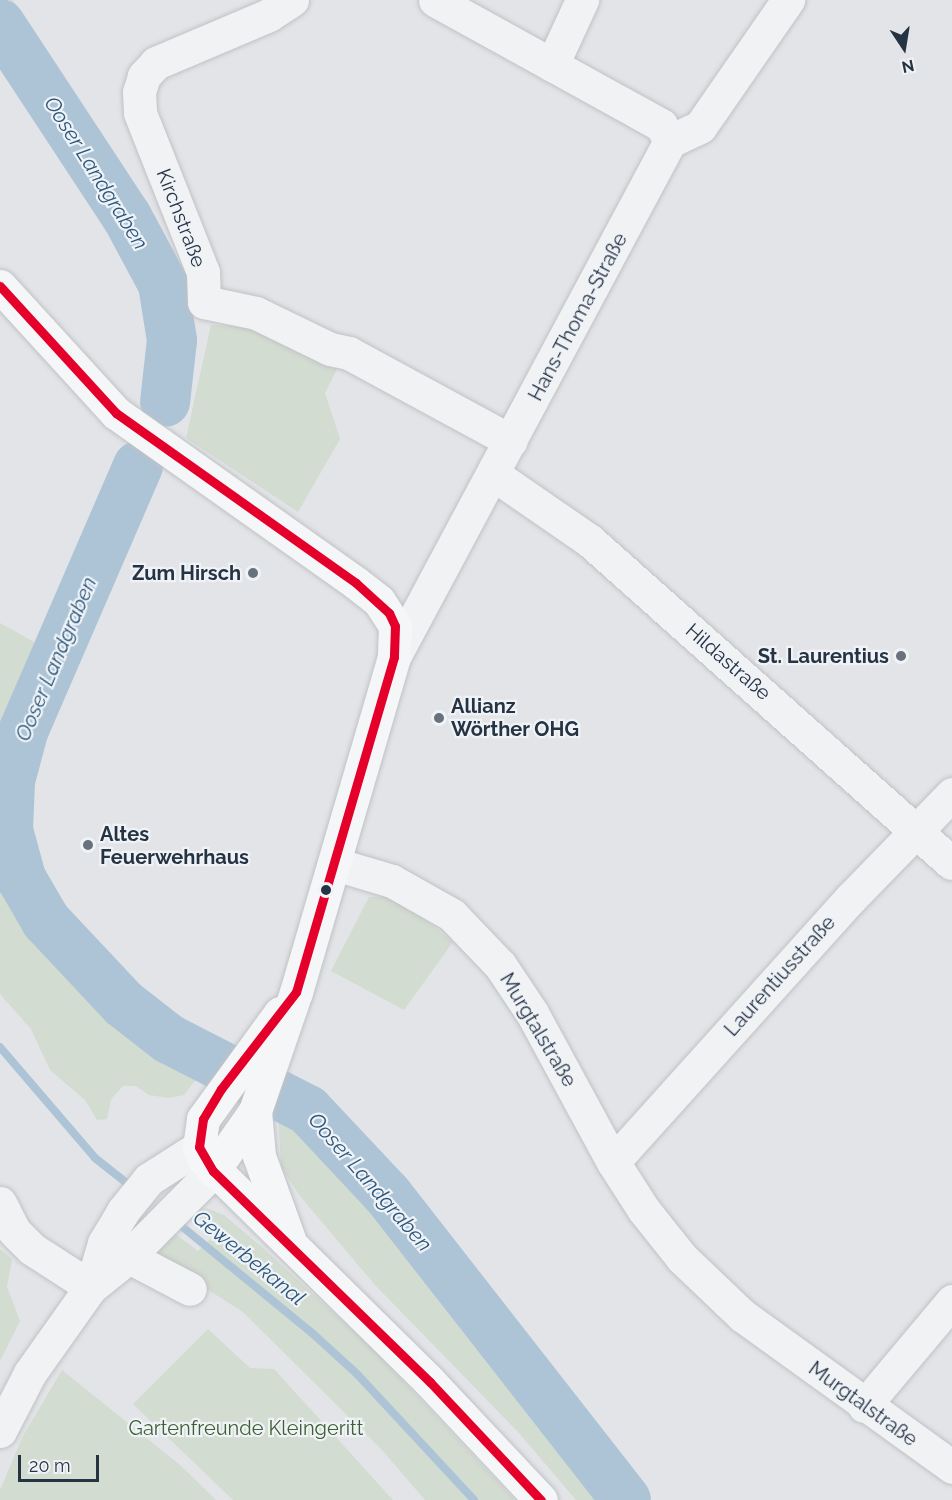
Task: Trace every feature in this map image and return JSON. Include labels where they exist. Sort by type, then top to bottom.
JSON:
[{"type":"main road","points":[[0,286],[116,413],[379,601],[395,626],[394,657],[296,992],[255,1084],[206,1159]]},
{"type":"main road","points":[[255,1084],[221,1089],[203,1119],[206,1159],[292,1248],[430,1383],[541,1500]]},
{"type":"main road","points":[[255,1084],[261,1167],[292,1248]]},
{"type":"street","name":"Kirchstraße","points":[[292,0],[269,15],[156,63],[144,76],[139,92],[140,113],[203,272],[204,302],[256,313],[330,349],[349,353],[511,441]]},
{"type":"street","points":[[435,0],[661,125],[670,141],[700,127],[788,0]]},
{"type":"street","points":[[552,65],[582,0]]},
{"type":"street","name":"Hans-Thoma-Straße","points":[[394,657],[669,150],[670,141]]},
{"type":"street","name":"Hildastraße","points":[[493,474],[590,542],[952,863]]},
{"type":"street","name":"Laurentiusstraße","points":[[613,1162],[851,898],[952,794]]},
{"type":"street","name":"Murgtalstraße","points":[[335,864],[392,881],[452,915],[500,965],[532,1012],[613,1162],[643,1209],[682,1258],[743,1317],[952,1467]]},
{"type":"street","points":[[126,1246],[123,1211],[149,1179],[206,1159]]},
{"type":"street","points":[[0,1431],[30,1373],[91,1287],[126,1246],[177,1207],[206,1159]]},
{"type":"street","points":[[0,1203],[14,1231],[32,1249],[91,1287]]},
{"type":"street","points":[[126,1246],[190,1289]]},
{"type":"street","points":[[864,1406],[952,1301]]},
{"type":"green space","points":[[0,0],[13,0],[142,196],[189,296],[186,311],[134,206]]},
{"type":"green space","points":[[211,325],[267,328],[340,363],[325,393],[340,439],[298,512],[186,438]]},
{"type":"green space","points":[[0,623],[45,648],[0,771]]},
{"type":"green space","points":[[0,860],[20,900],[55,950],[100,998],[137,1030],[207,1065],[184,1095],[169,1098],[149,1095],[136,1086],[123,1086],[111,1099],[107,1119],[97,1120],[85,1100],[50,1070],[31,1029],[0,994]]},
{"type":"green space","points":[[369,897],[387,897],[415,912],[453,942],[404,1010],[331,971]]},
{"type":"green space","points":[[287,1080],[345,1122],[372,1152],[540,1361],[641,1500],[576,1500],[519,1433],[375,1285],[300,1196],[281,1167],[278,1110]]},
{"type":"green space","points":[[206,1208],[224,1215],[374,1350],[515,1500],[425,1500],[382,1450],[243,1312],[147,1251],[169,1229],[198,1251],[217,1233],[188,1211]]},
{"type":"green space","points":[[0,1249],[12,1259],[7,1287],[20,1321],[0,1361]]},
{"type":"green space","name":"Gartenfreunde Kleingeritt","points":[[208,1329],[250,1368],[274,1369],[393,1500],[233,1500],[133,1404]]},
{"type":"green space","points":[[62,1370],[180,1465],[216,1500],[0,1500],[0,1490],[23,1436]]},
{"type":"waterway","name":"Ooser Landgraben","points":[[0,24],[127,217],[163,284],[172,340],[165,402]]},
{"type":"waterway","name":"Ooser Landgraben","points":[[138,466],[23,732],[10,781],[8,830],[21,878],[46,921],[124,1004],[169,1039],[308,1110],[387,1194],[626,1500]]},
{"type":"waterway","name":"Gewerbekanal","points":[[0,1047],[95,1158],[133,1188]]},
{"type":"waterway","name":"Gewerbekanal","points":[[174,1220],[311,1332],[357,1374],[474,1500]]},
{"type":"transit line","points":[[0,286],[116,413],[356,583],[389,613],[395,626],[394,657],[296,992],[221,1089],[203,1119],[199,1147],[213,1171],[430,1382],[541,1500]]},
{"type":"place","name":"Zum Hirsch","points":[[253,573]]},
{"type":"place","name":"St. Laurentius","points":[[901,656]]},
{"type":"place","name":"Allianz Wörther OHG","points":[[439,718]]},
{"type":"place","name":"Altes Feuerwehrhaus","points":[[88,845]]}]
